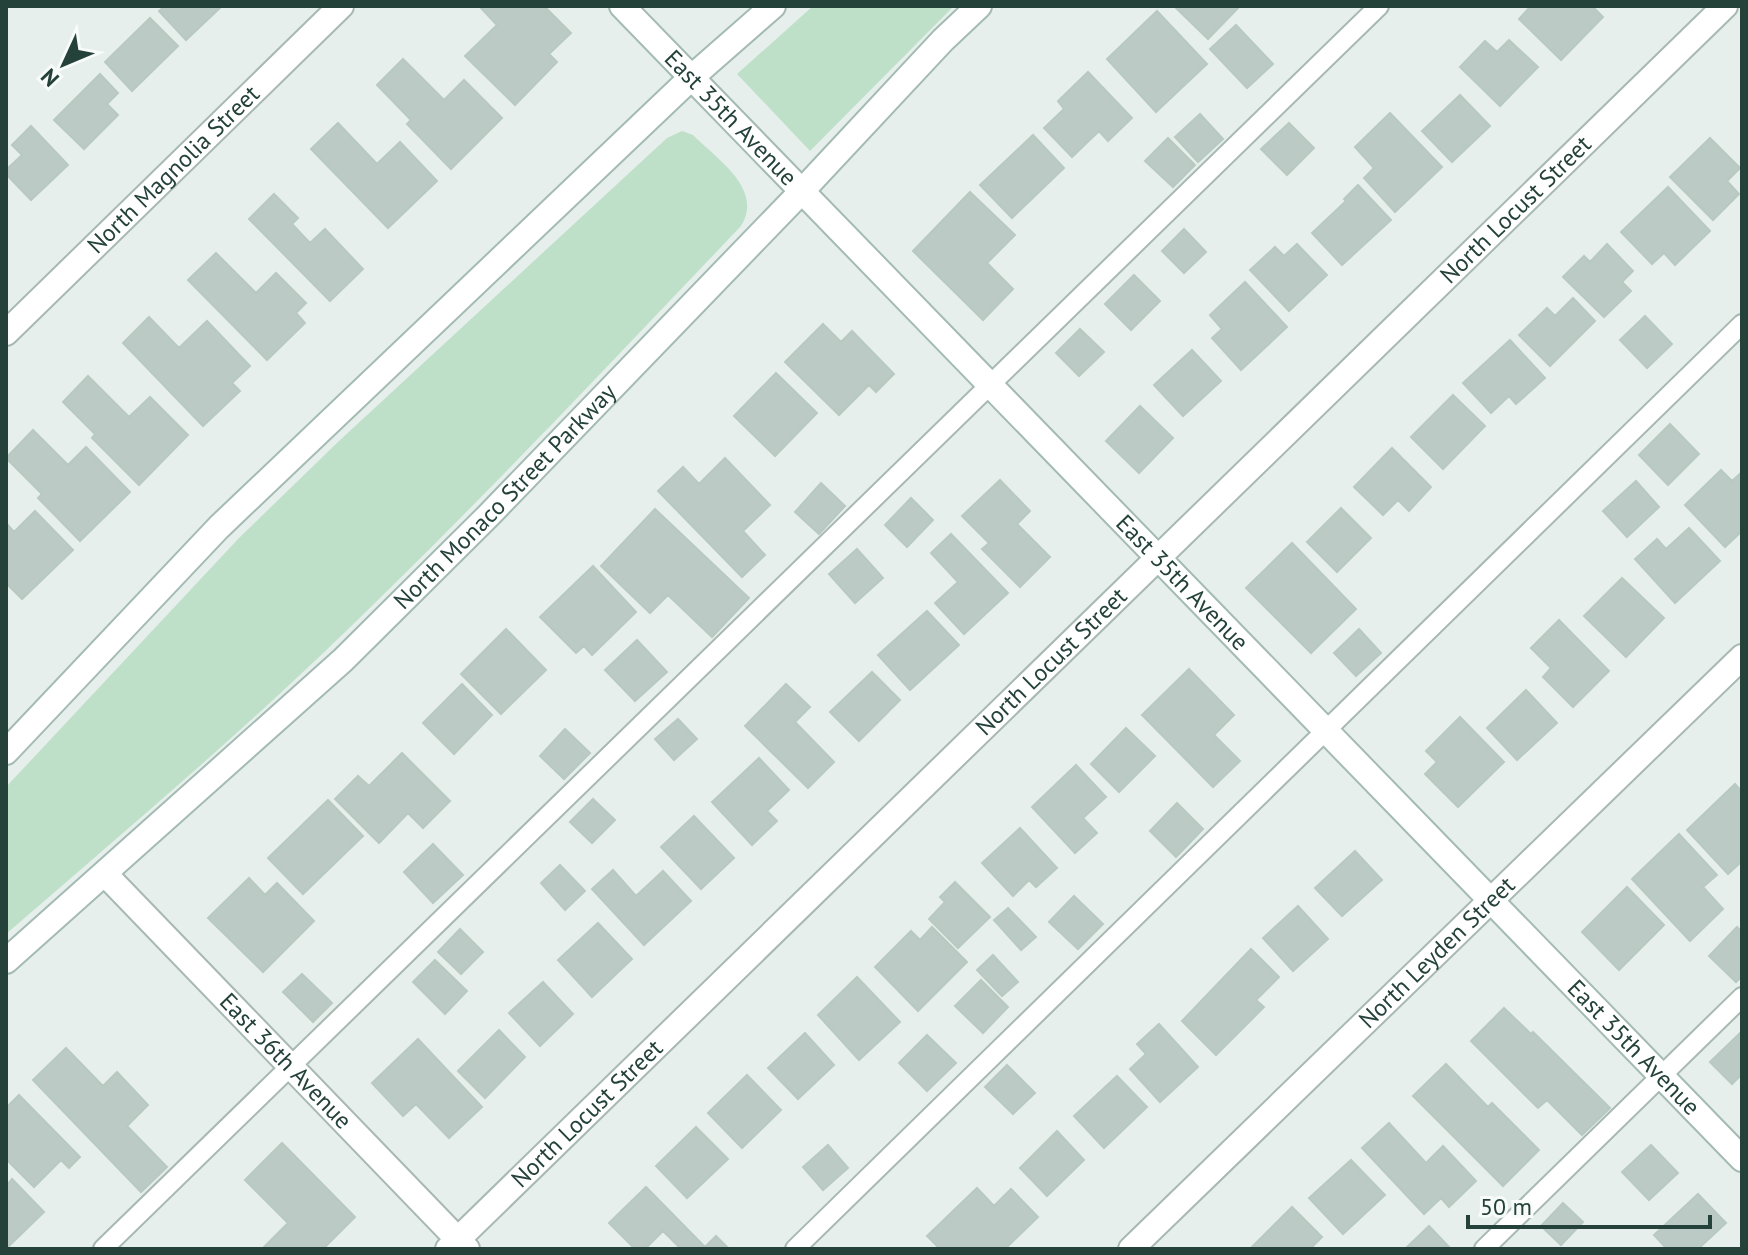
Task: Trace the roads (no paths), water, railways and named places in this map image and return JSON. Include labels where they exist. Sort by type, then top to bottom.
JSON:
[{"type":"street","name":"North Magnolia Street","points":[[6,333],[341,6]]},
{"type":"street","name":"East 35th Avenue","points":[[622,6],[1742,1159]]},
{"type":"street","points":[[6,752],[219,527],[692,77],[773,6]]},
{"type":"street","name":"North Monaco Street Parkway","points":[[6,961],[343,660],[489,515],[979,6]]},
{"type":"street","name":"North Locust Street","points":[[458,1246],[1725,6]]},
{"type":"street","name":"North Leyden Street","points":[[1131,1249],[1742,657]]},
{"type":"street","name":"East 36th Avenue","points":[[105,874],[458,1246]]},
{"type":"lane","points":[[103,1249],[1379,6]]},
{"type":"lane","points":[[795,1249],[1742,324]]},
{"type":"lane","points":[[1484,1249],[1742,997]]}]
